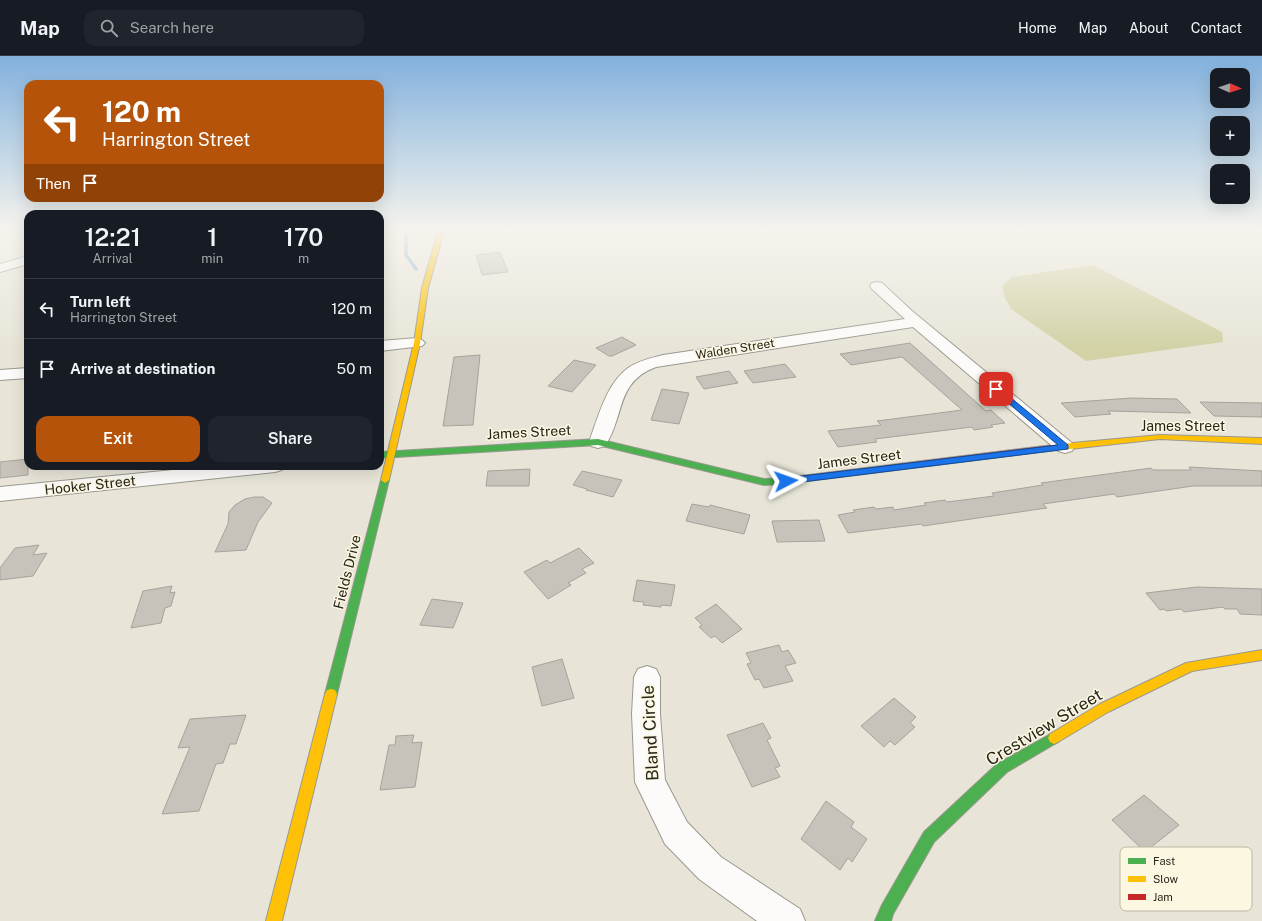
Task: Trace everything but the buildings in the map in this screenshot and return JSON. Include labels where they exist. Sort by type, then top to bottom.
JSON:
[{"type":"street","name":"Fields Drive","points":[[274,921],[391,454],[417,343],[426,288],[431,268]]},
{"type":"street","points":[[877,286],[916,322],[1065,447]]},
{"type":"street","name":"Walden Street","points":[[598,442],[621,387],[630,374],[645,366],[663,360],[916,322]]},
{"type":"street","points":[[384,346],[417,343]]},
{"type":"street","points":[[0,375],[24,373]]},
{"type":"street","name":"James Street","points":[[391,454],[598,442],[764,482],[798,481],[1065,447],[1160,437],[1262,441]]},
{"type":"street","points":[[384,455],[391,454]]},
{"type":"street","name":"Hooker Street","points":[[0,494],[236,470]]},
{"type":"street","name":"Crestview Street","points":[[883,921],[887,910],[929,837],[1002,768],[1104,708],[1190,666],[1262,655]]},
{"type":"street","name":"Bland Circle","points":[[646,677],[646,714],[650,782],[676,833],[710,868],[759,904],[788,921]]},
{"type":"green space","points":[[1070,268],[1099,268],[1222,332],[1223,342],[1086,361],[1011,309],[1005,298],[1002,286],[1012,277]]},
{"type":"traffic: fast","points":[[384,455],[598,442],[764,482],[784,481]]},
{"type":"traffic: fast","points":[[331,694],[385,480]]},
{"type":"traffic: fast","points":[[883,921],[887,910],[929,837],[1002,768],[1054,738]]},
{"type":"traffic: slow","points":[[385,480],[417,343],[425,288],[431,268]]},
{"type":"traffic: slow","points":[[1061,447],[1160,437],[1262,441]]},
{"type":"traffic: slow","points":[[1054,738],[1104,708],[1190,666],[1262,655]]},
{"type":"traffic: slow","points":[[274,921],[331,694]]},
{"type":"traffic: jam","points":[[784,481],[1061,447]]},
{"type":"route","points":[[786,481],[798,481],[1065,447],[996,389]]}]
